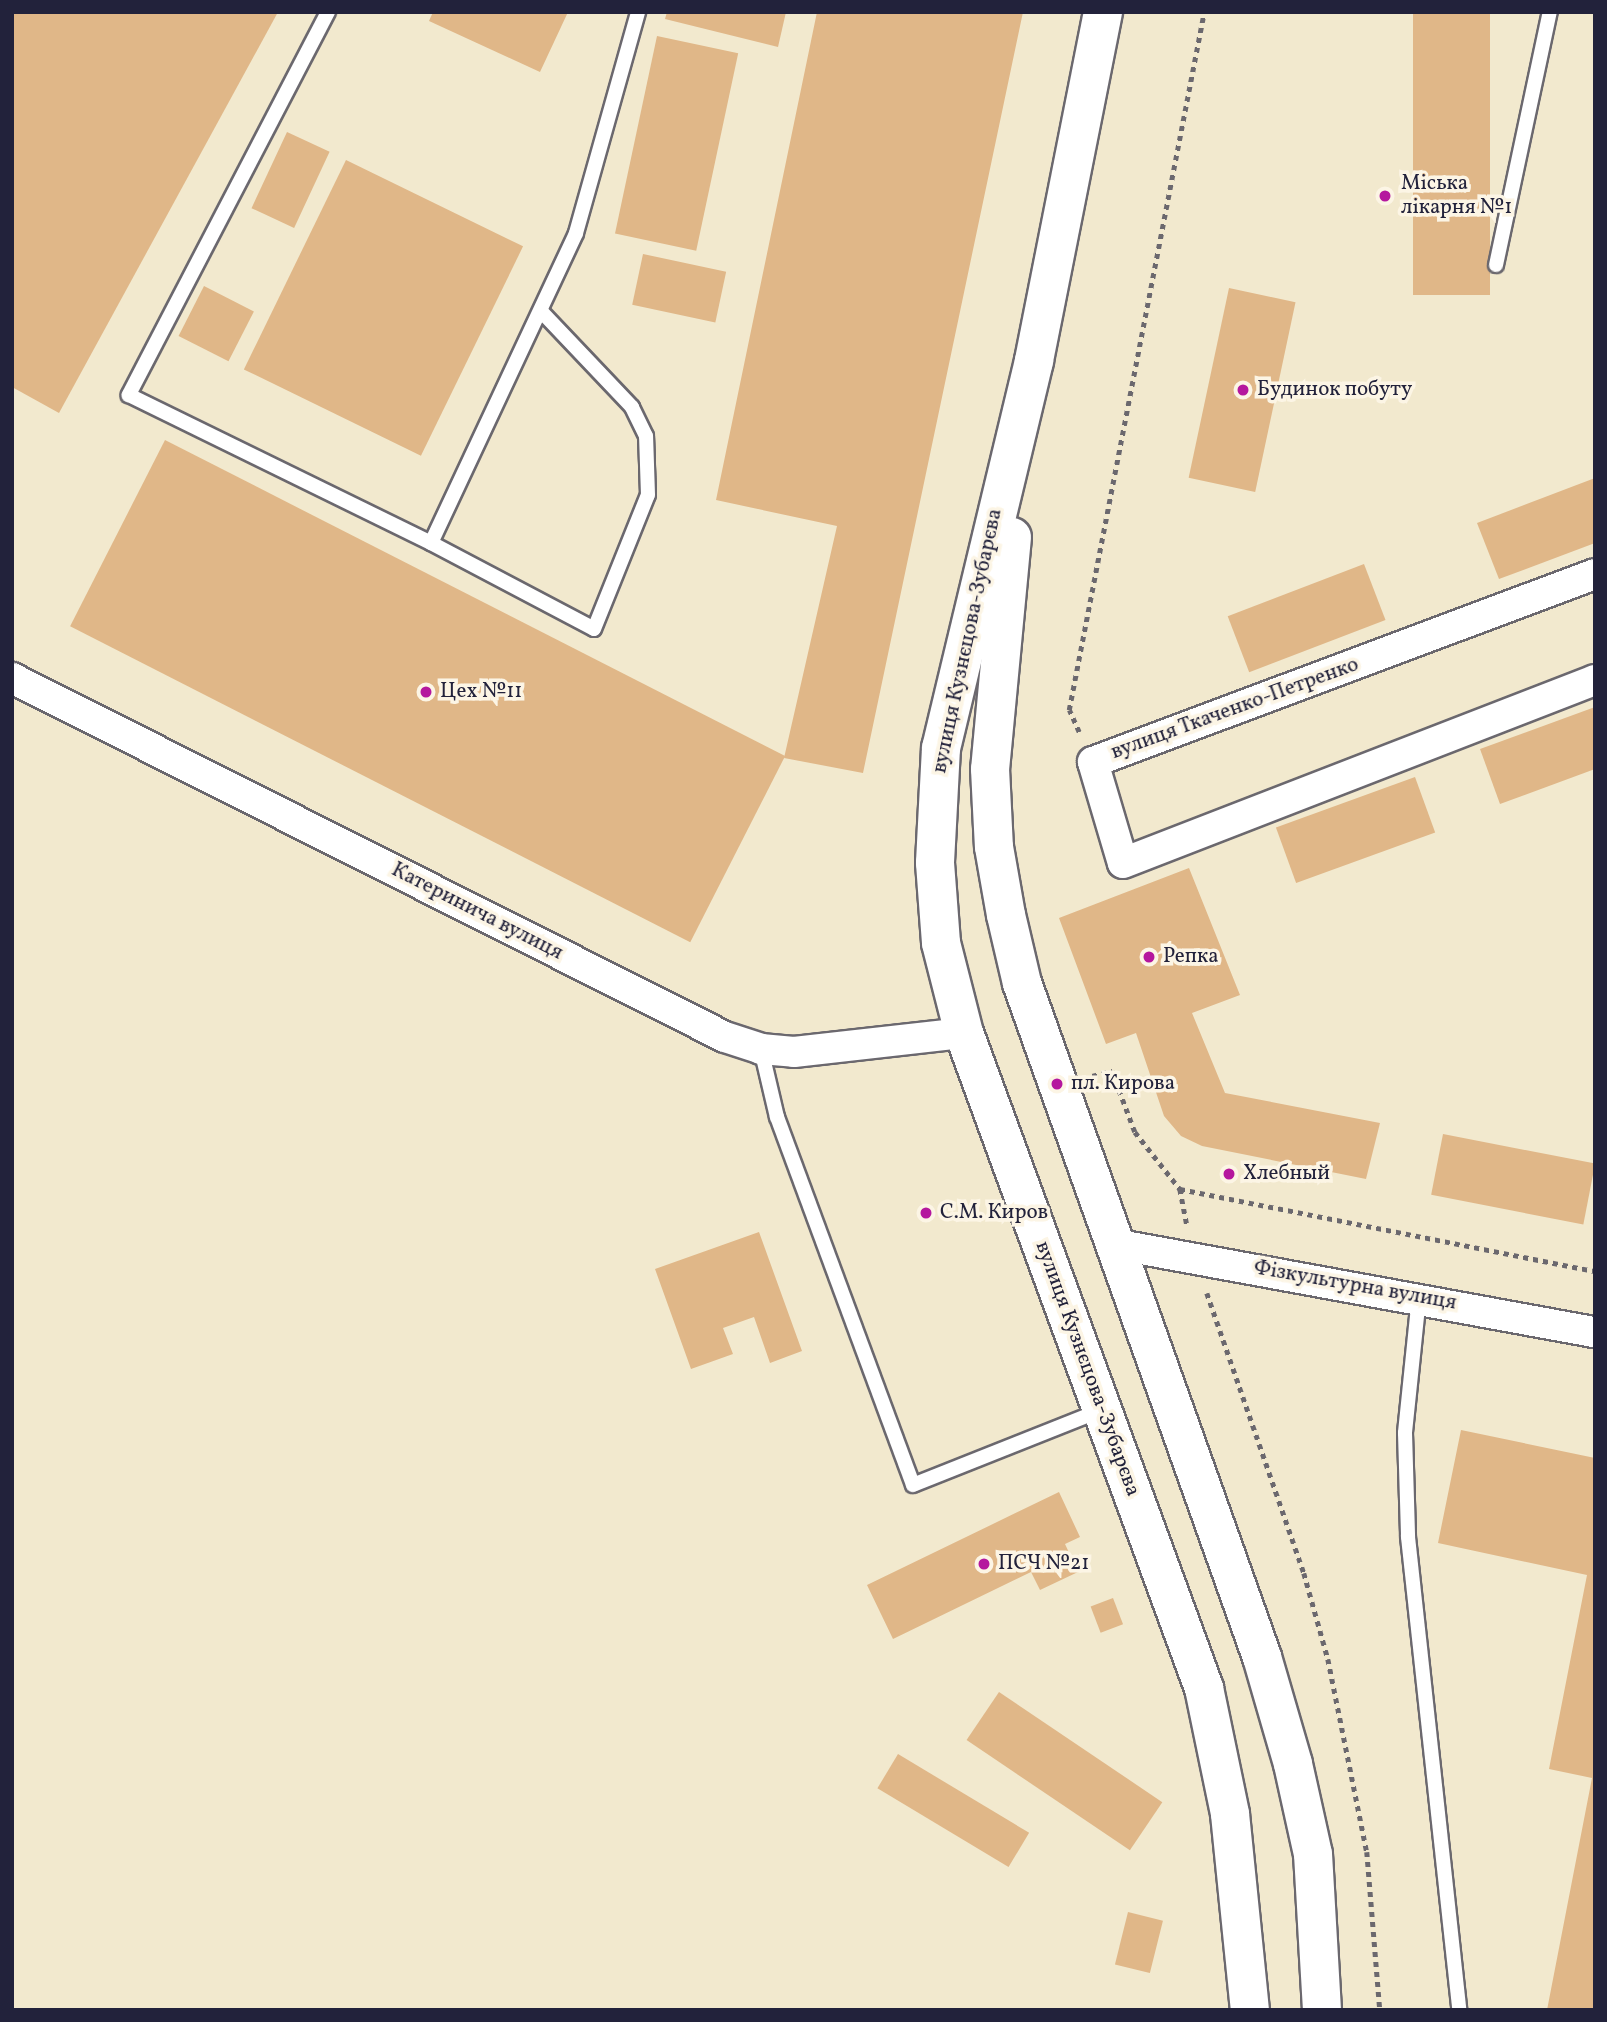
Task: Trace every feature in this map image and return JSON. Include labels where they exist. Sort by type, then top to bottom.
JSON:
[{"type":"main road","name":"вулиця Кузнєцова-Зубарєва","points":[[1104,12],[1034,361],[941,748],[935,803],[941,943],[964,1033],[1204,1688],[1230,1814],[1250,2010]]},
{"type":"main road","name":"вулиця Кузнєцова-Зубарєва","points":[[1034,361],[996,679],[990,769],[995,848],[1022,983],[1262,1657],[1293,1764],[1313,1854],[1322,2010]]},
{"type":"street","name":"вулиця Ткаченко-Петренко","points":[[1595,574],[1093,762],[1123,863],[1595,680]]},
{"type":"street","name":"Катеринича вулиця","points":[[12,678],[725,1037],[761,1049],[794,1052],[964,1033]]},
{"type":"street","name":"Фізкультурна вулиця","points":[[1114,1244],[1420,1297],[1595,1332]]},
{"type":"lane","points":[[328,12],[129,394],[431,543],[594,629],[648,495],[646,436],[632,407],[542,312]]},
{"type":"lane","points":[[431,543],[542,312],[576,233],[638,12]]},
{"type":"lane","points":[[1496,265],[1550,12]]},
{"type":"lane","points":[[761,1049],[776,1117],[913,1485],[1102,1409]]},
{"type":"lane","points":[[1420,1297],[1405,1433],[1408,1537],[1459,2010]]},
{"type":"path","points":[[1093,762],[1069,710],[1204,12]]},
{"type":"path","points":[[1112,1071],[1135,1132],[1180,1189],[1194,1257],[1304,1573],[1328,1659],[1367,1852],[1380,2010]]},
{"type":"path","points":[[1180,1189],[1595,1271]]},
{"type":"building","points":[[12,12],[278,12],[59,413],[12,387]]},
{"type":"building","points":[[433,12],[568,12],[540,72],[429,21]]},
{"type":"building","points":[[667,12],[786,12],[778,47],[665,19]]},
{"type":"building","points":[[817,12],[1023,12],[863,773],[784,758],[837,526],[716,500]]},
{"type":"building","points":[[1413,12],[1490,12],[1490,295],[1413,295]]},
{"type":"building","points":[[657,36],[738,53],[696,251],[615,234]]},
{"type":"building","points":[[287,132],[330,152],[294,228],[252,208]]},
{"type":"building","points":[[346,160],[523,246],[421,456],[244,369]]},
{"type":"building","points":[[643,254],[726,272],[715,323],[632,305]]},
{"type":"building","points":[[204,286],[254,311],[228,361],[179,336]]},
{"type":"building","name":"Будинок побуту","points":[[1229,288],[1296,302],[1255,492],[1189,478]]},
{"type":"building","name":"Цех №11","points":[[165,440],[785,756],[690,942],[70,626]]},
{"type":"building","points":[[1595,478],[1595,543],[1499,579],[1477,523]]},
{"type":"building","points":[[1364,564],[1386,620],[1249,672],[1228,616]]},
{"type":"building","points":[[1595,707],[1595,769],[1500,804],[1480,749]]},
{"type":"building","points":[[1415,777],[1435,832],[1296,883],[1276,828]]},
{"type":"building","points":[[1189,868],[1240,995],[1192,1013],[1225,1093],[1380,1123],[1366,1179],[1202,1146],[1181,1136],[1164,1116],[1136,1033],[1106,1044],[1059,918]]},
{"type":"building","points":[[1443,1134],[1595,1164],[1583,1224],[1431,1195]]},
{"type":"building","points":[[759,1232],[802,1351],[770,1363],[754,1317],[723,1328],[733,1354],[691,1369],[655,1269]]},
{"type":"building","points":[[1461,1430],[1595,1458],[1595,2010],[1547,2010],[1592,1778],[1549,1769],[1587,1575],[1438,1543]]},
{"type":"building","points":[[1059,1492],[1080,1537],[1065,1544],[1078,1572],[1040,1590],[1031,1572],[893,1639],[867,1585]]},
{"type":"building","points":[[1113,1598],[1123,1624],[1101,1633],[1091,1607]]},
{"type":"building","points":[[999,1692],[1162,1802],[1130,1850],[967,1740]]},
{"type":"building","points":[[898,1754],[1029,1833],[1009,1867],[877,1788]]},
{"type":"building","points":[[1128,1912],[1163,1921],[1150,1973],[1115,1964]]},
{"type":"place","name":"Міська лікарня №1","points":[[1385,196]]},
{"type":"place","name":"Будинок побуту","points":[[1243,390]]},
{"type":"place","name":"Цех №11","points":[[426,692]]},
{"type":"place","name":"Репка","points":[[1149,957]]},
{"type":"place","name":"пл. Кирова","points":[[1057,1084]]},
{"type":"place","name":"Хлебный","points":[[1229,1174]]},
{"type":"place","name":"С.М. Киров","points":[[926,1213]]},
{"type":"place","name":"ПСЧ №21","points":[[984,1564]]}]
